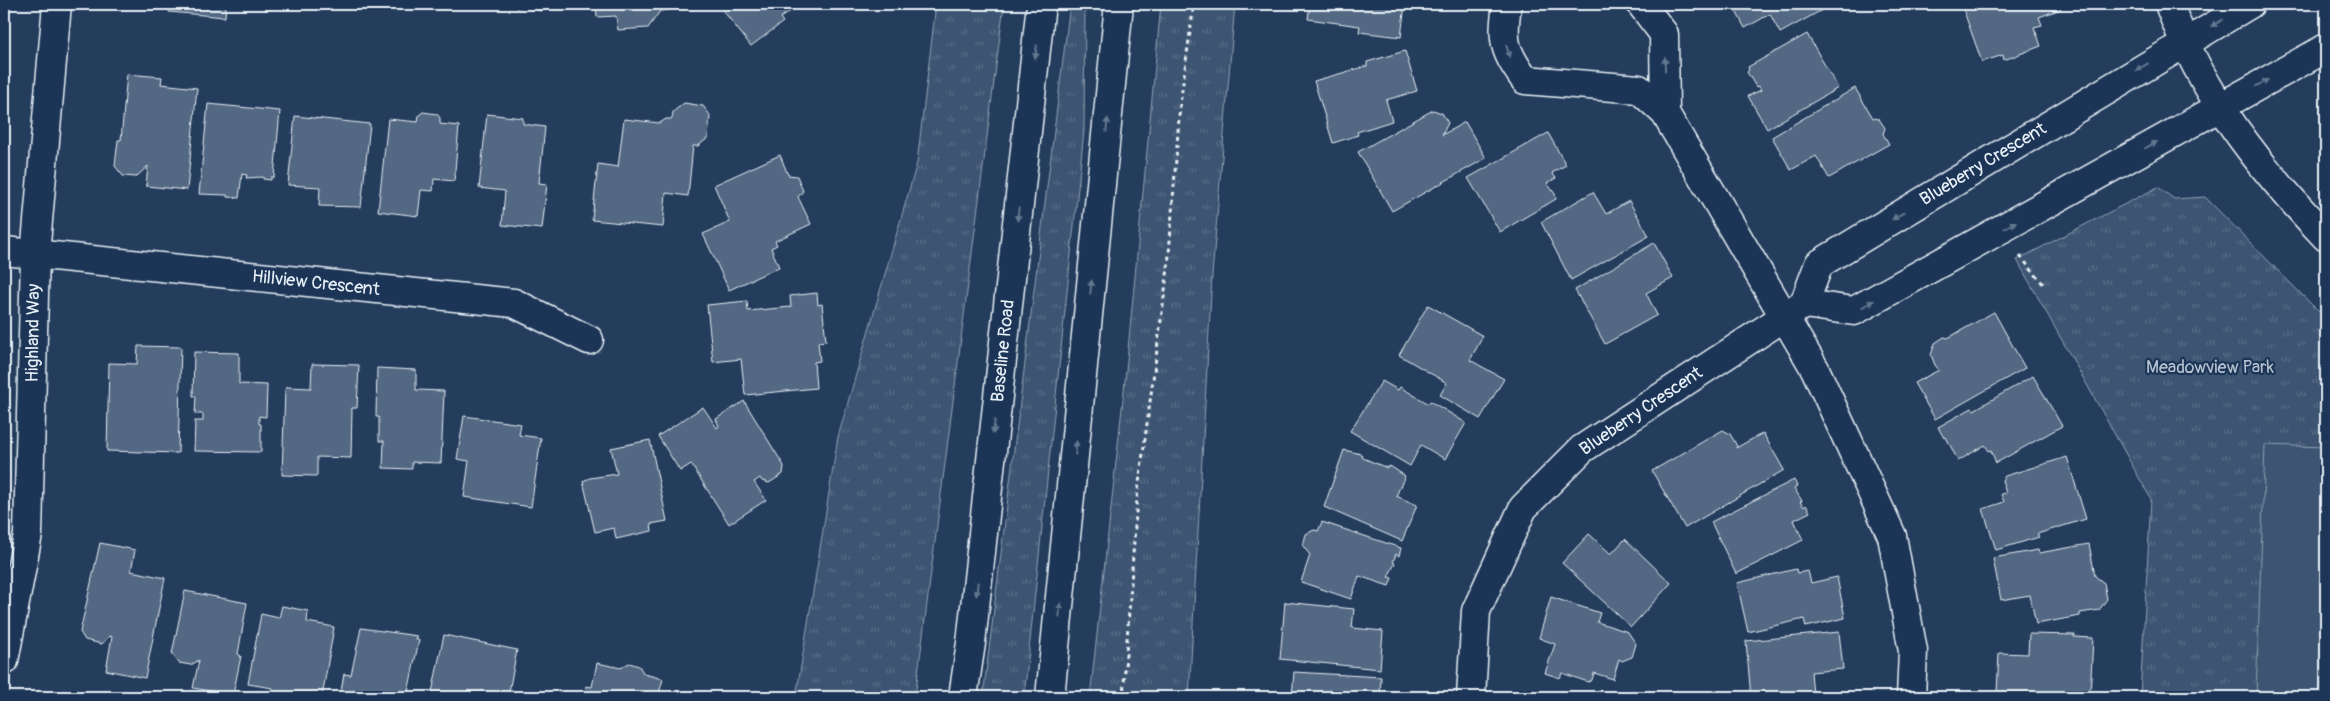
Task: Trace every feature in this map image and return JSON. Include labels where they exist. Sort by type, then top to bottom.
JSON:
[{"type":"street","name":"Highland Way","points":[[4,661],[28,534],[35,254],[56,4]]},
{"type":"street","name":"Baseline Road","points":[[963,697],[1041,4]]},
{"type":"street","points":[[1050,697],[1119,4]]},
{"type":"street","points":[[1507,4],[1503,32],[1508,56],[1526,80],[1639,89],[1665,113],[1795,310],[1815,369],[1892,536],[1914,651],[1911,697]]},
{"type":"street","points":[[1641,4],[1664,34],[1665,113]]},
{"type":"street","points":[[2169,4],[2183,42],[2219,107],[2280,189],[2326,237]]},
{"type":"street","name":"Blueberry Crescent","points":[[1470,697],[1476,611],[1523,508],[1582,449],[1795,310],[1819,264],[2183,42],[2250,4]]},
{"type":"street","points":[[1795,310],[1854,311],[2326,48]]},
{"type":"street","name":"Hillview Crescent","points":[[4,251],[514,303],[589,340]]},
{"type":"path","points":[[1124,697],[1137,498],[1168,268],[1180,104],[1194,4]]},
{"type":"path","points":[[1999,231],[2044,285]]},
{"type":"green space","points":[[936,4],[1004,4],[915,697],[796,697],[838,437],[917,163]]},
{"type":"green space","points":[[1070,4],[1085,4],[1084,131],[1024,697],[983,697]]},
{"type":"green space","points":[[1161,4],[1235,4],[1212,275],[1189,697],[1090,697],[1125,381]]},
{"type":"green space","name":"Meadowview Park","points":[[2158,187],[2174,199],[2205,197],[2326,319],[2326,697],[2140,697],[2151,499],[2017,260]]},
{"type":"green space","points":[[2265,445],[2326,447],[2326,697],[2256,697]]},
{"type":"building","points":[[170,4],[226,4],[225,17],[169,12]]},
{"type":"building","points":[[510,4],[544,4],[540,11],[525,5],[517,8]]},
{"type":"building","points":[[596,4],[668,4],[669,10],[660,11],[648,28],[618,30],[616,16],[597,17]]},
{"type":"building","points":[[718,4],[801,4],[780,18],[783,22],[751,46]]},
{"type":"building","points":[[1310,4],[1405,4],[1401,37],[1359,32],[1360,26],[1308,19]]},
{"type":"building","points":[[1732,4],[1833,4],[1780,33],[1770,14],[1745,28]]},
{"type":"building","points":[[1969,4],[2059,4],[2061,9],[2039,17],[2042,25],[2034,27],[2041,46],[2004,60],[2003,55],[1982,62],[1962,6]]},
{"type":"building","points":[[1807,34],[1838,88],[1767,129],[1748,96],[1761,90],[1759,86],[1756,87],[1747,72],[1749,70],[1748,67]]},
{"type":"building","points":[[1405,51],[1417,91],[1386,100],[1392,121],[1357,132],[1358,135],[1333,143],[1314,81],[1367,66],[1367,62]]},
{"type":"building","points":[[127,74],[162,77],[161,84],[197,88],[187,190],[146,186],[148,166],[136,177],[123,176],[115,166],[118,140],[121,140]]},
{"type":"building","points":[[1855,88],[1873,118],[1879,119],[1885,128],[1883,134],[1889,144],[1829,178],[1816,156],[1791,170],[1772,137]]},
{"type":"building","points":[[684,103],[703,106],[710,115],[708,138],[698,146],[693,146],[688,196],[666,193],[663,227],[592,220],[598,164],[618,167],[624,119],[660,123],[666,119],[672,119],[673,112]]},
{"type":"building","points":[[208,104],[280,111],[274,177],[271,177],[271,180],[263,179],[263,177],[246,178],[247,175],[242,174],[239,198],[227,197],[227,195],[199,194]]},
{"type":"building","points":[[1433,110],[1442,113],[1448,123],[1442,135],[1465,122],[1486,158],[1392,211],[1358,152]]},
{"type":"building","points":[[423,112],[437,114],[440,118],[440,124],[459,126],[454,181],[434,179],[433,191],[421,190],[418,216],[378,211],[388,119],[418,122],[419,115]]},
{"type":"building","points":[[487,114],[523,118],[523,124],[545,127],[539,183],[547,184],[542,229],[502,225],[505,191],[479,188]]},
{"type":"building","points":[[295,116],[370,124],[361,207],[319,206],[320,187],[288,185]]},
{"type":"building","points":[[1548,133],[1566,165],[1552,173],[1556,178],[1547,183],[1555,194],[1556,199],[1500,232],[1468,178]]},
{"type":"building","points":[[780,155],[788,175],[797,176],[803,191],[798,197],[811,224],[775,241],[777,245],[771,248],[779,267],[729,290],[703,234],[730,222],[714,185]]},
{"type":"building","points":[[1593,192],[1606,214],[1629,201],[1649,236],[1571,280],[1541,222]]},
{"type":"building","points":[[1654,243],[1673,278],[1646,293],[1657,315],[1605,344],[1575,290]]},
{"type":"building","points":[[817,293],[818,305],[822,304],[826,341],[818,342],[820,361],[814,362],[816,388],[745,395],[741,359],[713,362],[707,305],[747,301],[748,311],[791,307],[790,296]]},
{"type":"building","points":[[1428,305],[1483,336],[1470,360],[1504,379],[1480,419],[1440,395],[1447,383],[1399,355]]},
{"type":"building","points":[[1994,312],[2025,368],[1935,419],[1914,383],[1939,370],[1931,355],[1935,343],[1944,337],[1948,338]]},
{"type":"building","points":[[138,346],[181,347],[178,453],[107,451],[109,363],[137,364]]},
{"type":"building","points":[[194,352],[239,353],[239,384],[267,385],[266,417],[259,416],[259,424],[261,424],[261,452],[194,451],[195,421],[203,421],[203,414],[195,414],[196,396],[193,396]]},
{"type":"building","points":[[312,364],[359,365],[357,408],[352,408],[351,458],[317,457],[317,476],[282,475],[285,390],[287,387],[311,388]]},
{"type":"building","points":[[377,368],[416,370],[416,390],[444,391],[441,463],[412,462],[412,469],[383,468],[384,441],[379,441],[379,417],[376,417]]},
{"type":"building","points":[[2033,376],[2062,426],[1996,463],[1991,450],[1989,451],[1985,445],[1958,461],[1946,437],[1944,438],[1938,427],[1972,408],[1974,410]]},
{"type":"building","points":[[1382,381],[1398,390],[1400,387],[1429,404],[1430,401],[1466,423],[1445,459],[1421,445],[1410,466],[1350,431]]},
{"type":"building","points":[[744,401],[784,466],[783,474],[769,483],[762,481],[760,478],[754,482],[766,500],[729,524],[691,464],[680,471],[658,436],[703,407],[717,428],[719,426],[716,419]]},
{"type":"building","points":[[464,416],[521,424],[519,435],[541,438],[531,507],[464,497],[469,461],[457,459]]},
{"type":"building","points":[[1723,430],[1730,434],[1737,446],[1736,448],[1763,433],[1784,470],[1685,528],[1652,471]]},
{"type":"building","points":[[650,440],[667,521],[651,524],[652,531],[616,539],[614,528],[595,532],[583,481],[590,478],[617,474],[611,448]]},
{"type":"building","points":[[1344,450],[1361,454],[1363,458],[1387,468],[1390,466],[1405,476],[1396,496],[1417,505],[1402,541],[1324,507]]},
{"type":"building","points":[[2067,457],[2086,519],[2037,534],[2039,537],[1996,550],[1983,509],[2004,502],[2001,494],[2006,493],[2002,480],[2005,476]]},
{"type":"building","points":[[1794,480],[1797,486],[1794,488],[1802,501],[1800,502],[1804,507],[1806,505],[1810,512],[1794,520],[1803,540],[1736,574],[1711,522]]},
{"type":"building","points":[[1322,522],[1401,548],[1399,556],[1396,554],[1393,562],[1395,563],[1388,577],[1392,578],[1389,586],[1359,576],[1351,599],[1301,582],[1310,555],[1303,546],[1306,534],[1314,530],[1318,531]]},
{"type":"building","points":[[1589,534],[1611,554],[1625,539],[1671,583],[1631,627],[1562,563]]},
{"type":"building","points":[[100,543],[135,550],[131,571],[165,578],[145,678],[106,670],[112,637],[109,636],[102,644],[85,640],[80,632]]},
{"type":"building","points":[[2089,544],[2095,576],[2104,583],[2107,599],[2099,610],[2080,613],[2080,616],[2036,624],[2030,595],[2001,600],[1993,558],[2038,550],[2039,553]]},
{"type":"building","points":[[1796,569],[1797,573],[1808,571],[1811,583],[1837,577],[1845,618],[1806,627],[1804,619],[1748,632],[1737,583]]},
{"type":"building","points":[[185,591],[247,603],[238,654],[241,656],[233,695],[193,688],[199,660],[191,665],[179,663],[172,654]]},
{"type":"building","points":[[1551,597],[1600,613],[1597,622],[1628,632],[1636,644],[1632,657],[1622,661],[1619,659],[1613,679],[1594,673],[1592,680],[1588,682],[1562,673],[1560,678],[1545,673],[1555,644],[1539,638]]},
{"type":"building","points":[[1285,602],[1354,609],[1352,628],[1383,631],[1380,669],[1280,659]]},
{"type":"building","points":[[282,606],[308,611],[307,622],[334,627],[322,697],[277,697],[271,695],[273,688],[248,684],[261,614],[279,618]]},
{"type":"building","points":[[361,628],[417,636],[416,639],[419,640],[407,697],[340,697],[344,674],[351,675]]},
{"type":"building","points":[[1839,632],[1843,669],[1811,672],[1813,695],[1751,697],[1746,641]]},
{"type":"building","points":[[2029,634],[2075,635],[2074,637],[2093,638],[2090,696],[2024,694],[2024,697],[2006,697],[2007,692],[1997,692],[1999,653],[2028,654]]},
{"type":"building","points":[[444,635],[517,650],[508,697],[431,697]]},
{"type":"building","points":[[597,663],[621,668],[629,663],[639,666],[644,674],[663,679],[658,697],[584,697],[586,686],[592,687]]},
{"type":"building","points":[[1294,672],[1381,677],[1380,697],[1292,697]]},
{"type":"building","points":[[1598,691],[1644,697],[1575,697],[1576,692],[1598,694]]}]
